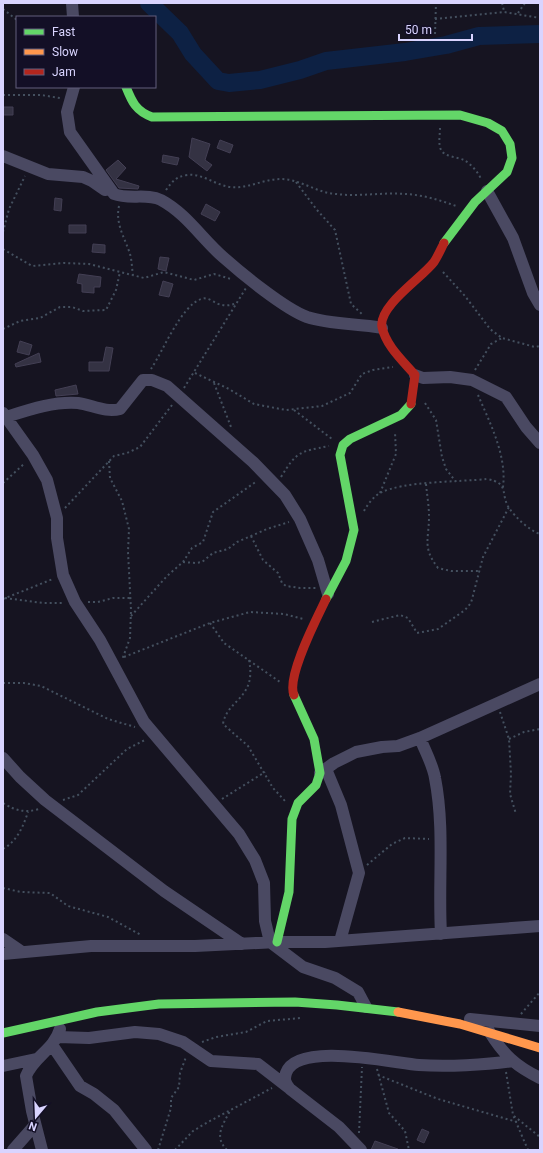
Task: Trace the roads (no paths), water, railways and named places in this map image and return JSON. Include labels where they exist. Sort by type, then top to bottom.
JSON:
[{"type":"main road","points":[[126,88],[133,106],[140,113],[152,117],[460,115],[488,122],[502,131],[510,144],[512,158],[506,172],[468,211],[447,238],[434,262],[387,309],[382,319],[379,327],[396,352],[415,375],[412,403],[401,414],[350,439],[343,445],[340,455],[354,530],[346,561],[326,590],[316,623],[296,667],[292,690],[314,739],[323,771],[316,785],[298,803],[292,819],[290,892],[274,942]]},
{"type":"main road","points":[[3,1033],[63,1019],[129,1007],[183,1003],[291,1001],[366,1007],[442,1019],[489,1031],[540,1048]]},
{"type":"street","points":[[72,3],[73,16]]},
{"type":"street","points":[[74,88],[67,112],[70,132],[118,196]]},
{"type":"street","points":[[3,156],[48,174],[83,177],[118,196],[152,197],[159,199],[168,204],[200,232],[222,257],[284,303],[307,316],[326,321],[379,327]]},
{"type":"street","points":[[488,191],[513,238],[533,293],[540,305]]},
{"type":"street","points":[[415,375],[424,378],[450,377],[472,380],[506,397],[526,427],[540,443]]},
{"type":"street","points":[[326,590],[318,560],[300,518],[285,495],[232,443],[167,386],[152,380],[143,380],[120,409],[114,411],[78,403],[38,407],[4,415],[33,455],[47,480],[57,518],[57,538],[63,575],[75,602],[100,640],[144,722],[188,773],[212,805],[239,834],[255,860],[264,883],[265,921],[274,942],[303,967],[335,978],[358,992],[366,1007]]},
{"type":"street","points":[[340,941],[359,873],[341,805],[323,771],[356,752],[382,747],[398,746],[420,738],[540,684]]},
{"type":"street","points":[[420,738],[435,777],[440,836],[440,906],[442,934]]},
{"type":"street","points":[[3,758],[20,777],[49,802],[164,891],[242,944]]},
{"type":"street","points":[[3,954],[91,946],[157,946],[340,941],[540,926]]},
{"type":"street","points":[[3,939],[22,952]]},
{"type":"street","points":[[442,1019],[456,1018],[540,1026]]},
{"type":"street","points":[[42,1150],[35,1125],[26,1076],[36,1059],[55,1041],[63,1019]]},
{"type":"street","points":[[489,1031],[509,1062],[540,1078]]},
{"type":"street","points":[[55,1041],[145,1032],[172,1038],[194,1048],[200,1055],[211,1061],[258,1064],[339,1127],[360,1148]]},
{"type":"street","points":[[55,1041],[80,1086],[94,1094],[114,1110],[146,1150]]},
{"type":"street","points":[[285,1086],[287,1070],[298,1060],[318,1056],[362,1058],[420,1065],[509,1062]]},
{"type":"street","points":[[3,1066],[36,1059]]},
{"type":"street","points":[[13,1150],[35,1125]]},
{"type":"waterway","points":[[149,3],[180,33],[193,54],[218,81],[229,83],[260,80],[300,70],[326,61],[405,52],[446,45],[479,36],[540,34]]}]
